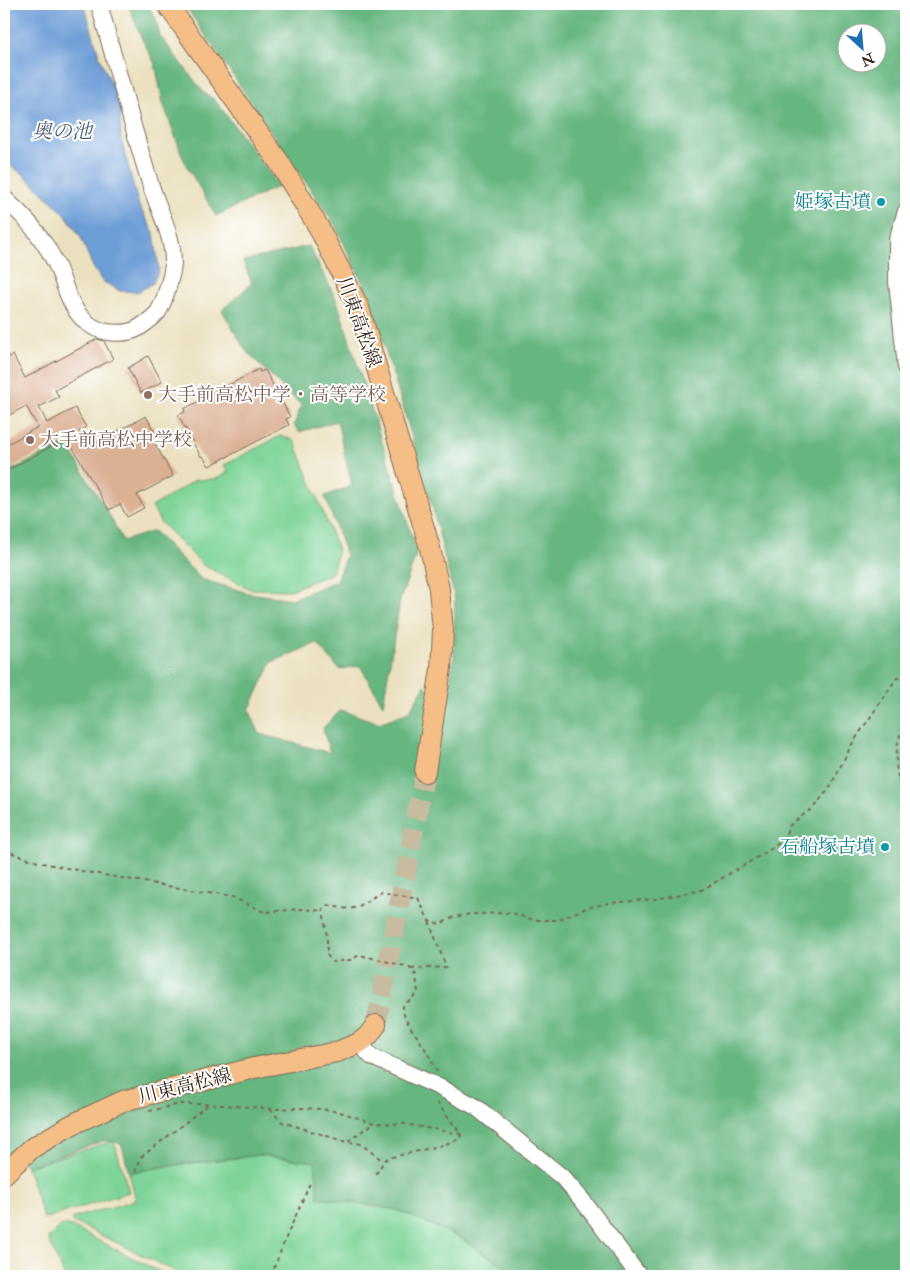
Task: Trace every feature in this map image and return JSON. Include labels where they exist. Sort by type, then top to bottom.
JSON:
[{"type":"main road","name":"川東高松線","points":[[167,4],[279,162],[318,226],[359,308],[430,548],[439,589],[443,630],[441,669],[425,772]]},
{"type":"main road","name":"川東高松線","points":[[4,1174],[32,1148],[70,1126],[123,1101],[254,1068],[338,1052],[359,1043],[368,1036],[376,1025]]},
{"type":"street","points":[[4,198],[26,218],[43,242],[57,267],[69,300],[90,324],[104,331],[118,333],[137,329],[147,323],[158,312],[173,264],[172,244],[151,186],[99,4]]},
{"type":"street","points":[[906,214],[897,282],[906,366]]},
{"type":"street","points":[[359,1043],[372,1058],[432,1084],[476,1108],[562,1177],[583,1201],[639,1276]]},
{"type":"path","points":[[429,921],[440,924],[454,917],[471,914],[512,913],[534,920],[558,920],[586,908],[609,903],[656,899],[702,890],[783,840],[790,825],[813,808],[829,789],[852,744],[897,678],[906,677],[906,698]]},
{"type":"path","points":[[906,719],[900,731],[896,749],[899,784],[906,798]]},
{"type":"path","points":[[4,850],[47,864],[232,897],[264,912],[323,911]]},
{"type":"path","points":[[411,969],[446,967],[429,921],[418,898],[381,892],[360,908],[350,909],[328,905],[323,909],[328,937],[327,955],[332,962],[350,960],[360,954],[409,967],[416,975],[418,993],[403,1006],[403,1011],[407,1022],[431,1059],[437,1073],[427,1090],[461,1134]]},
{"type":"path","points":[[142,1113],[180,1104],[209,1104],[270,1109],[320,1109],[340,1112],[374,1123],[405,1124],[461,1134]]},
{"type":"path","points":[[135,1172],[141,1157],[209,1104]]},
{"type":"path","points":[[270,1109],[282,1122],[347,1142],[361,1144],[384,1161]]},
{"type":"path","points":[[347,1142],[374,1123]]},
{"type":"path","points":[[376,1174],[388,1158],[439,1146],[460,1139],[461,1134]]},
{"type":"path","points":[[271,1276],[311,1181]]},
{"type":"green space","points":[[128,4],[147,4],[155,17],[160,36],[204,93],[215,100],[279,186],[216,216],[185,163],[163,103],[155,64],[141,37]]},
{"type":"green space","points":[[184,4],[906,4],[906,1276],[520,1276],[457,1236],[397,1210],[318,1197],[315,1162],[260,1155],[166,1166],[129,1173],[122,1145],[114,1141],[103,1141],[27,1167],[10,1150],[4,1156],[4,474],[66,443],[123,541],[154,531],[201,579],[248,593],[292,599],[336,581],[346,555],[325,496],[352,486],[337,421],[299,432],[294,425],[301,405],[246,351],[222,310],[252,283],[243,261],[309,246],[337,301],[417,552],[400,600],[383,705],[360,666],[339,669],[317,643],[272,662],[249,710],[260,734],[330,753],[323,728],[341,710],[379,723],[409,712],[425,685],[446,712],[454,656],[455,600],[430,497],[370,298],[335,225]]},
{"type":"green space","points":[[280,436],[294,440],[338,550],[332,573],[291,590],[250,589],[203,565],[161,523],[152,507],[195,480],[216,479],[228,472],[224,465]]},
{"type":"green space","points":[[114,1141],[129,1192],[44,1219],[27,1167]]},
{"type":"green space","points":[[260,1155],[316,1162],[318,1197],[397,1210],[457,1236],[520,1276],[185,1276],[72,1221],[73,1218],[136,1200],[129,1173],[166,1166]]},
{"type":"green space","points":[[62,1225],[70,1226],[168,1276],[64,1276],[48,1238]]},
{"type":"water","name":"奥の池","points":[[4,4],[84,4],[100,58],[120,102],[121,139],[139,206],[154,232],[159,270],[153,283],[138,292],[120,291],[102,281],[93,267],[81,238],[66,215],[23,174],[4,161]]},
{"type":"building","points":[[97,339],[104,341],[113,359],[55,390],[59,397],[39,407],[47,423],[75,408],[86,427],[79,431],[88,447],[146,416],[157,436],[152,438],[173,476],[137,495],[144,508],[127,517],[120,504],[109,510],[67,438],[4,472],[4,446],[38,427],[26,406],[4,418],[4,363],[7,361],[5,359],[13,355],[25,378]]},
{"type":"building","points":[[148,356],[162,382],[141,393],[128,368]]},
{"type":"building","points":[[259,369],[260,372],[265,370],[290,417],[286,419],[289,425],[209,466],[203,456],[201,457],[178,415],[185,412],[184,409]]},
{"type":"tunnel","points":[[376,1025],[425,772]]},
{"type":"place","name":"姫塚古墳","points":[[881,202]]},
{"type":"place","name":"大手前高松中学・高等学校","points":[[148,395]]},
{"type":"place","name":"大手前高松中学校","points":[[30,440]]},
{"type":"place","name":"石船塚古墳","points":[[885,847]]}]
